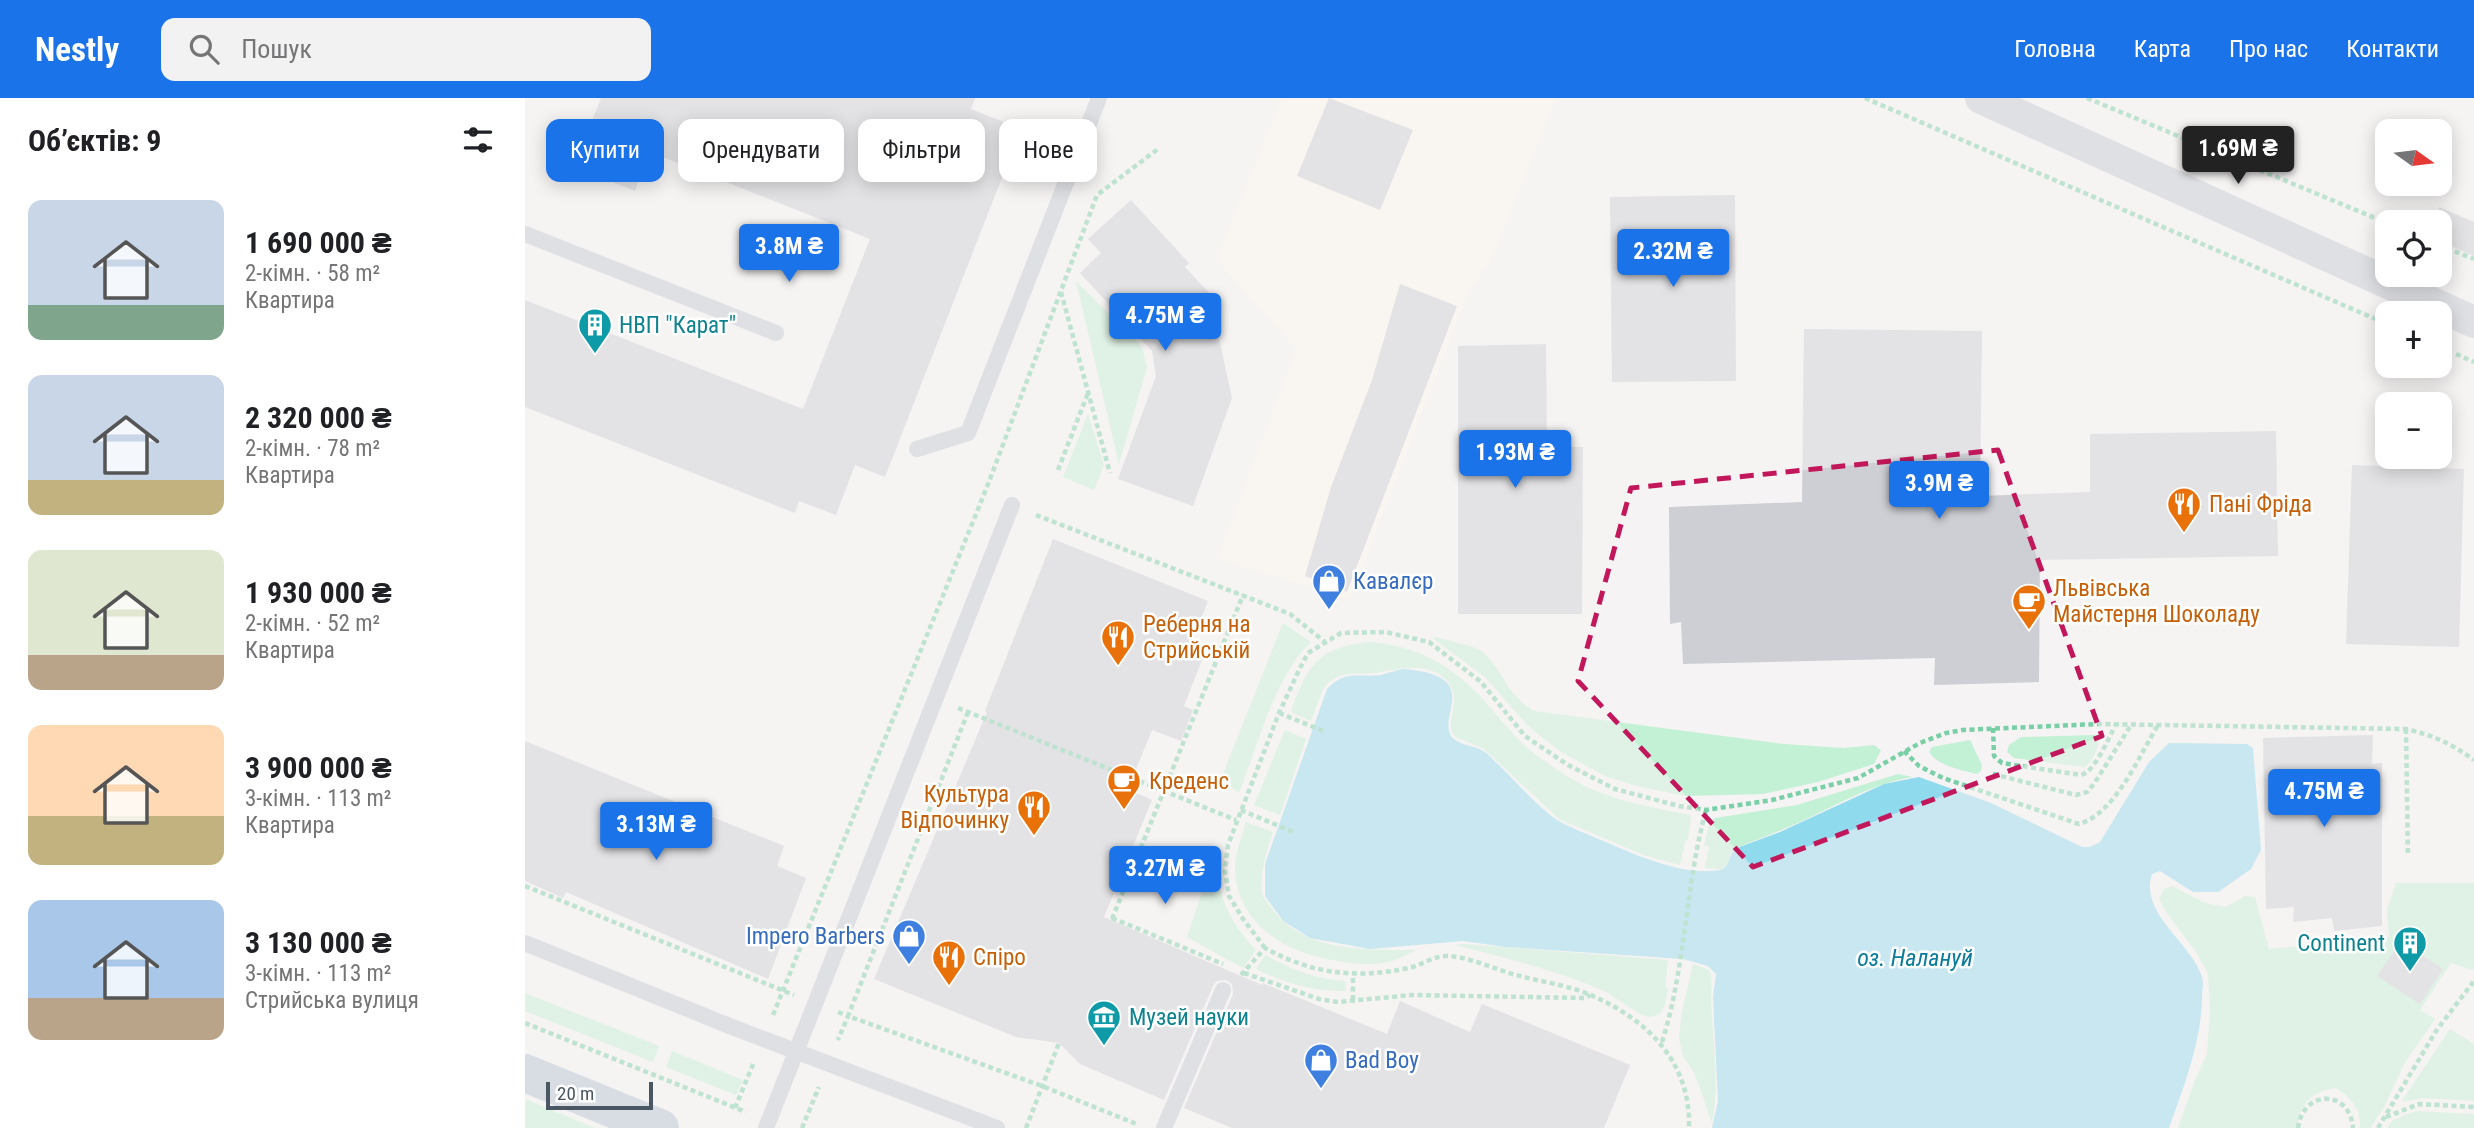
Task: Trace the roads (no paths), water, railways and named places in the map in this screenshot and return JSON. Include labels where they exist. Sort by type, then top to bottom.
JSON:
[{"type":"main road","points":[[525,1073],[660,1128]]},
{"type":"street","points":[[1981,98],[2474,322]]},
{"type":"lane","points":[[917,449],[968,433],[1099,98]]},
{"type":"lane","points":[[525,234],[776,333]]},
{"type":"lane","points":[[767,1124],[1012,505]]},
{"type":"lane","points":[[525,943],[763,1039],[997,1128]]},
{"type":"lane","points":[[1164,1128],[1223,990]]},
{"type":"water","name":"оз. Налануй","points":[[1404,669],[1429,673],[1444,680],[1451,689],[1449,731],[1454,739],[1487,754],[1557,820],[1641,857],[1692,870],[1723,869],[1734,849],[1780,832],[1884,784],[1919,777],[1991,803],[2082,847],[2090,847],[2100,842],[2149,762],[2169,743],[2247,744],[2253,748],[2261,850],[2251,869],[2218,892],[2193,892],[2160,871],[2152,874],[2150,888],[2159,915],[2196,964],[2203,982],[2199,1031],[2169,1128],[1712,1128],[1718,1101],[1713,997],[1716,974],[1708,966],[1683,959],[1506,947],[1463,941],[1370,949],[1310,938],[1283,921],[1265,896],[1265,864],[1327,689],[1346,677],[1381,675]]},
{"type":"place","name":"НВП \"Карат\"","points":[[595,355]]},
{"type":"place","name":"Пані Фріда","points":[[2184,534]]},
{"type":"place","name":"Кавалєр","points":[[1329,611]]},
{"type":"place","name":"Львівська Майстерня Шоколаду","points":[[2029,631]]},
{"type":"place","name":"Реберня на Стрийській","points":[[1118,667]]},
{"type":"place","name":"Креденс","points":[[1124,811]]},
{"type":"place","name":"Культура Відпочинку","points":[[1034,837]]},
{"type":"place","name":"Impero Barbers","points":[[909,966]]},
{"type":"place","name":"Continent","points":[[2410,973]]},
{"type":"place","name":"Спіро","points":[[949,987]]},
{"type":"place","name":"Музей науки","points":[[1104,1047]]},
{"type":"place","name":"Bad Boy","points":[[1321,1090]]}]
